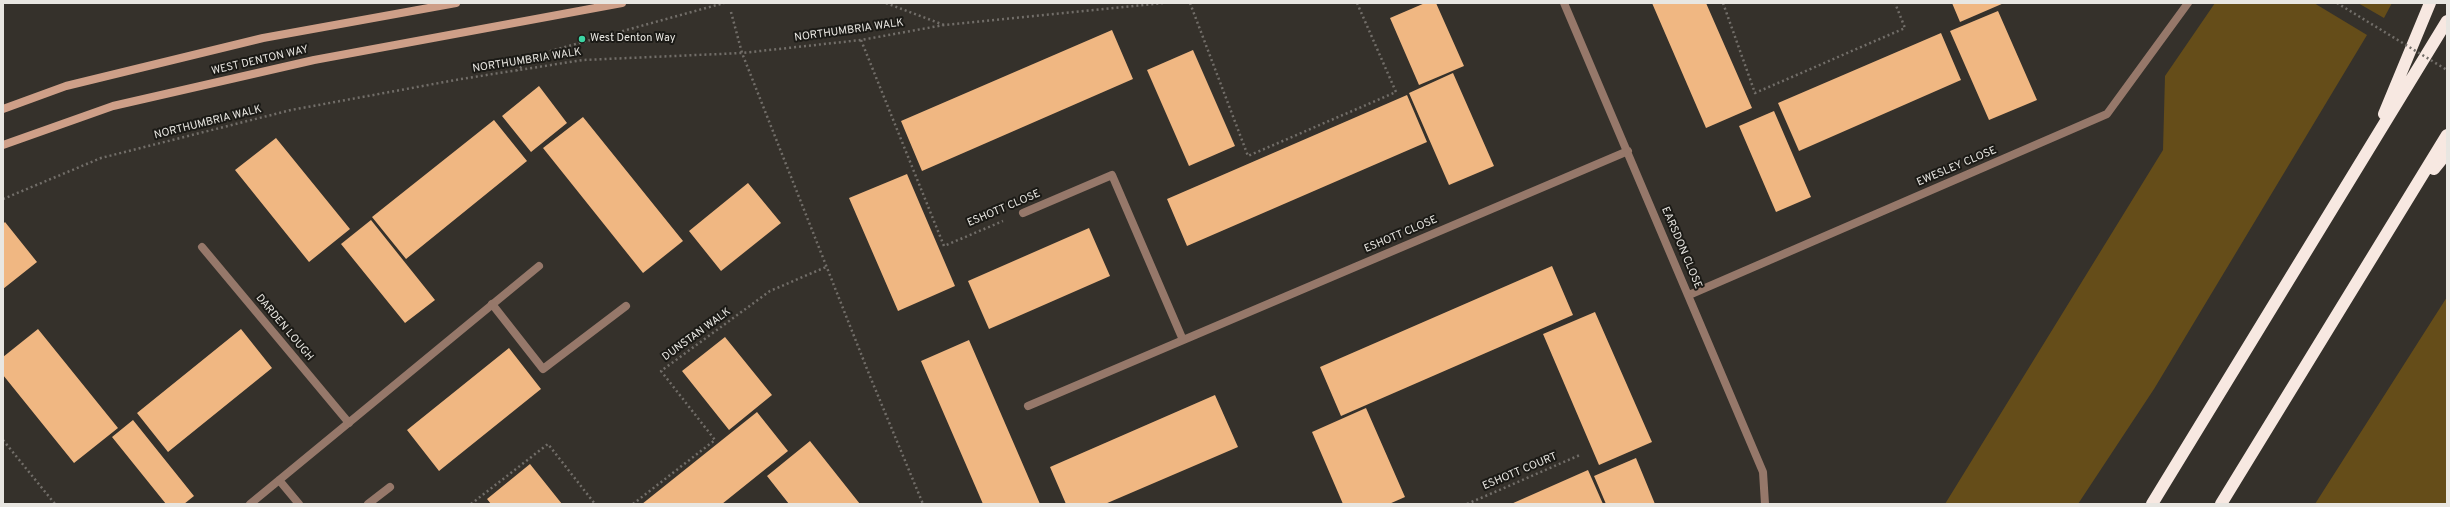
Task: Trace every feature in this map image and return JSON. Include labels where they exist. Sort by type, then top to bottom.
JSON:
[{"type":"highway","points":[[2369,152],[2430,3]]},
{"type":"highway","points":[[2152,504],[2369,152],[2447,21]]},
{"type":"highway","points":[[2221,504],[2408,201],[2447,135]]},
{"type":"highway","points":[[2408,201],[2447,153]]},
{"type":"street","name":"WEST DENTON WAY","points":[[3,109],[66,86],[263,38],[456,3]]},
{"type":"street","name":"WEST DENTON WAY","points":[[3,145],[113,106],[314,60],[622,3]]},
{"type":"street","name":"EARSDON CLOSE","points":[[1564,3],[1763,472],[1765,504]]},
{"type":"street","name":"EWESLEY CLOSE","points":[[1689,295],[2107,114],[2188,3]]},
{"type":"street","name":"ESHOTT CLOSE","points":[[1028,406],[1628,151]]},
{"type":"street","name":"ESHOTT CLOSE","points":[[1023,213],[1112,175],[1182,340]]},
{"type":"street","name":"DARDEN LOUGH","points":[[202,247],[349,423]]},
{"type":"street","points":[[250,504],[538,266]]},
{"type":"street","points":[[492,304],[544,369],[626,306]]},
{"type":"street","points":[[279,480],[299,504]]},
{"type":"street","points":[[368,504],[390,487]]},
{"type":"path","points":[[516,71],[536,54],[724,3]]},
{"type":"path","points":[[886,3],[944,25]]},
{"type":"path","name":"NORTHUMBRIA WALK","points":[[3,199],[101,158],[291,110],[516,71],[583,60],[742,53],[861,40],[944,25],[1163,3]]},
{"type":"path","points":[[1190,3],[1248,156],[1396,92],[1357,3]]},
{"type":"path","points":[[1724,3],[1755,93],[1906,28],[1895,3]]},
{"type":"path","points":[[2337,3],[2447,70]]},
{"type":"path","points":[[731,12],[742,53],[826,267],[923,504]]},
{"type":"path","name":"ESHOTT CLOSE","points":[[861,40],[944,246],[1023,213]]},
{"type":"path","name":"DUNSTAN WALK","points":[[633,504],[715,440],[661,371],[770,292],[826,267]]},
{"type":"path","points":[[3,440],[55,504]]},
{"type":"path","points":[[471,504],[548,444],[595,504]]},
{"type":"path","name":"ESHOTT COURT","points":[[1467,504],[1580,455]]},
{"type":"shaded area","points":[[2215,3],[2314,3],[2367,35],[2154,389],[2078,504],[1945,504],[2163,150],[2165,76]]},
{"type":"shaded area","points":[[2358,3],[2392,3],[2384,18]]},
{"type":"shaded area","points":[[2447,297],[2447,504],[2315,504]]},
{"type":"building","points":[[1425,3],[1436,3],[1464,66],[1419,85],[1390,18]]},
{"type":"building","points":[[1652,3],[1706,3],[1752,108],[1706,128]]},
{"type":"building","points":[[1952,3],[2004,3],[1960,22]]},
{"type":"building","points":[[1998,11],[2037,100],[1989,120],[1950,31]]},
{"type":"building","points":[[1112,30],[1133,79],[922,171],[901,121]]},
{"type":"building","points":[[1941,33],[1961,80],[1799,151],[1778,103]]},
{"type":"building","points":[[1193,50],[1235,146],[1189,166],[1147,70]]},
{"type":"building","points":[[1453,73],[1494,166],[1449,185],[1409,93]]},
{"type":"building","points":[[539,86],[567,123],[531,152],[502,116]]},
{"type":"building","points":[[1407,95],[1427,142],[1187,246],[1167,199]]},
{"type":"building","points":[[1774,111],[1811,197],[1776,212],[1739,126]]},
{"type":"building","points":[[583,117],[683,241],[643,273],[543,148]]},
{"type":"building","points":[[494,120],[527,161],[406,259],[372,217]]},
{"type":"building","points":[[276,138],[350,229],[309,262],[235,170]]},
{"type":"building","points":[[907,174],[955,286],[898,311],[849,198]]},
{"type":"building","points":[[748,183],[781,223],[721,271],[689,231]]},
{"type":"building","points":[[371,220],[435,300],[405,323],[341,244]]},
{"type":"building","points":[[5,222],[37,262],[3,289],[3,224]]},
{"type":"building","points":[[1089,228],[1110,276],[989,329],[968,281]]},
{"type":"building","points":[[1552,266],[1573,315],[1341,416],[1320,367]]},
{"type":"building","points":[[1595,312],[1652,442],[1599,465],[1543,334]]},
{"type":"building","points":[[38,329],[118,428],[74,463],[3,375],[3,357]]},
{"type":"building","points":[[241,329],[272,368],[168,452],[137,413]]},
{"type":"building","points":[[725,337],[772,395],[729,430],[682,371]]},
{"type":"building","points":[[969,340],[1040,504],[983,504],[921,361]]},
{"type":"building","points":[[509,348],[541,389],[439,471],[407,430]]},
{"type":"building","points":[[1215,395],[1238,447],[1105,504],[1066,504],[1050,467]]},
{"type":"building","points":[[1366,408],[1405,497],[1389,504],[1343,504],[1312,432]]},
{"type":"building","points":[[757,412],[788,451],[722,504],[642,504]]},
{"type":"building","points":[[133,420],[194,496],[184,504],[166,504],[112,437]]},
{"type":"building","points":[[810,441],[860,504],[789,504],[767,476]]},
{"type":"building","points":[[1636,458],[1655,504],[1606,504],[1594,476]]},
{"type":"building","points":[[530,464],[562,504],[491,504],[487,499]]},
{"type":"building","points":[[1588,470],[1603,504],[1511,504]]},
{"type":"place","name":"West Denton Way","points":[[582,39]]}]
